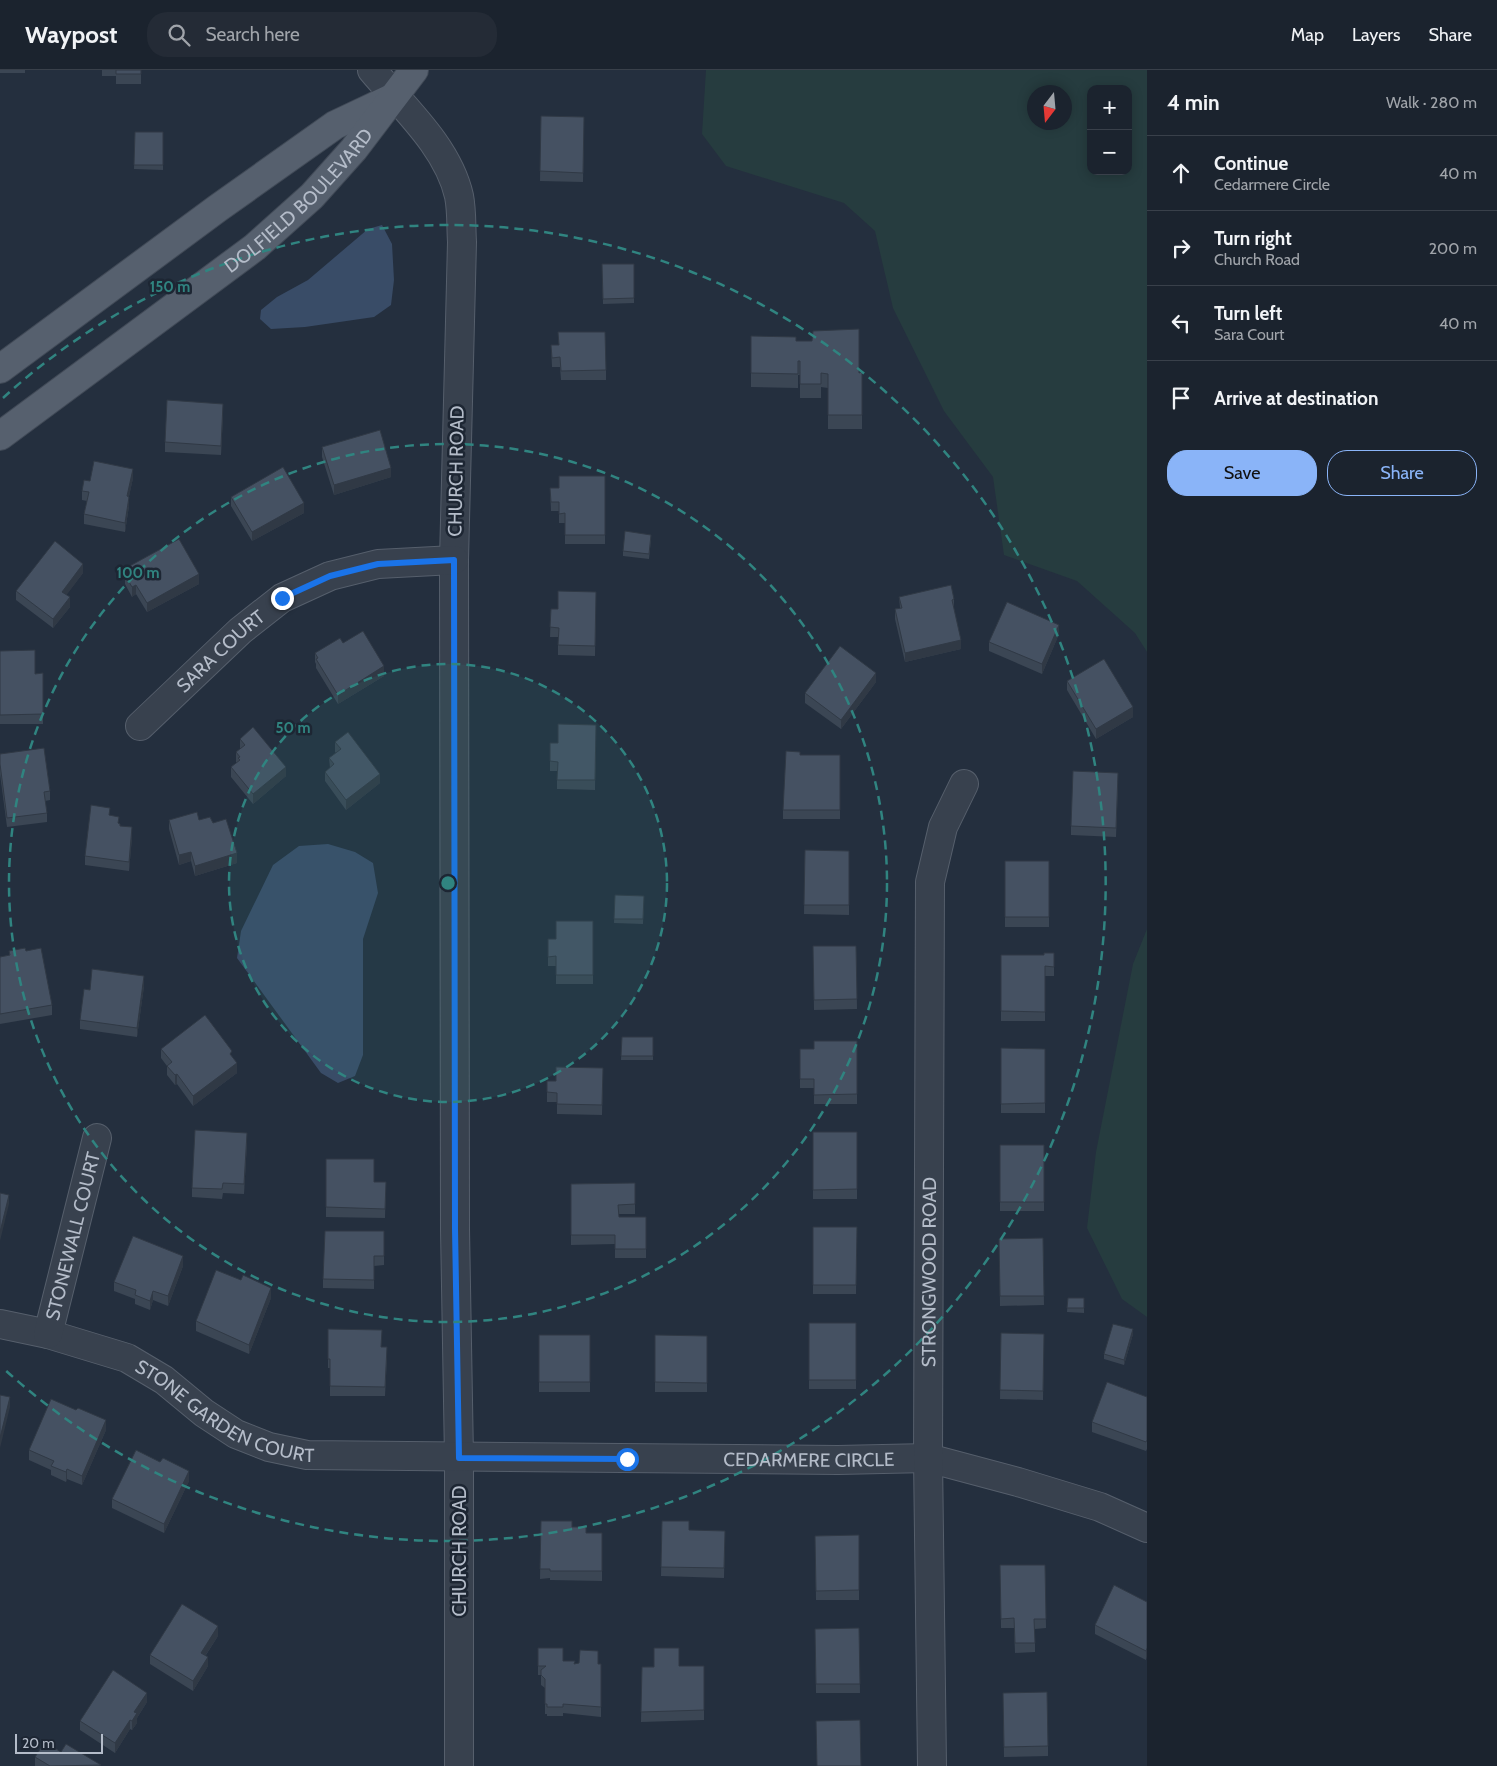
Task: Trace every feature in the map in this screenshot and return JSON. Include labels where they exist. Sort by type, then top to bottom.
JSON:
[{"type":"main road","name":"DOLFIELD BOULEVARD","points":[[0,436],[256,247],[312,196],[354,149],[414,70]]},
{"type":"main road","name":"DOLFIELD BOULEVARD","points":[[0,369],[218,208],[335,125],[394,97]]},
{"type":"street","name":"CHURCH ROAD","points":[[372,70],[426,132],[445,160],[458,196],[462,242],[454,560],[455,1229],[459,1458],[458,1766]]},
{"type":"street","name":"SARA COURT","points":[[140,726],[240,631],[282,598],[330,576],[378,564],[454,560]]},
{"type":"street","name":"STRONGWOOD ROAD","points":[[932,1766],[928,1458],[930,882],[943,827],[964,784]]},
{"type":"street","name":"STONEWALL COURT","points":[[48,1334],[97,1138]]},
{"type":"street","name":"STONE GARDEN COURT","points":[[0,1324],[48,1334],[127,1358],[164,1380],[204,1413],[236,1434],[269,1447],[307,1455],[459,1458]]},
{"type":"street","name":"CEDARMERE CIRCLE","points":[[459,1458],[838,1460],[928,1458],[1100,1506],[1147,1528]]},
{"type":"green space","points":[[706,70],[1147,70],[1147,652],[1135,633],[1077,581],[1004,555],[993,477],[944,411],[893,308],[875,231],[844,203],[726,166],[702,134]]},
{"type":"green space","points":[[1147,929],[1147,1317],[1122,1299],[1087,1228],[1096,1152],[1133,964]]},
{"type":"water","points":[[382,225],[392,244],[394,280],[391,305],[374,317],[305,327],[271,329],[260,319],[261,310],[277,297],[308,280],[368,229]]},
{"type":"water","points":[[328,844],[355,852],[373,863],[378,893],[363,939],[363,1055],[355,1076],[338,1083],[321,1073],[237,958],[241,931],[273,865],[299,846]]},
{"type":"building","points":[[116,70],[141,70],[141,74],[116,74]]},
{"type":"building","points":[[541,116],[584,117],[583,173],[540,171]]},
{"type":"building","points":[[135,132],[163,132],[163,165],[134,165]]},
{"type":"building","points":[[602,264],[634,264],[634,298],[603,299]]},
{"type":"building","points":[[859,329],[859,373],[862,372],[862,415],[828,415],[828,374],[821,373],[821,384],[800,384],[800,361],[798,361],[798,374],[751,373],[751,336],[796,337],[796,341],[812,341],[813,331]]},
{"type":"building","points":[[558,332],[605,332],[606,370],[561,371],[560,357],[552,358],[551,345],[559,345]]},
{"type":"building","points":[[167,400],[223,404],[221,446],[165,442]]},
{"type":"building","points":[[380,430],[391,468],[334,485],[322,447]]},
{"type":"building","points":[[94,461],[133,469],[127,496],[129,497],[125,523],[84,514],[89,492],[82,491],[84,480],[90,481]]},
{"type":"building","points":[[283,467],[304,503],[252,532],[231,497]]},
{"type":"building","points":[[559,476],[605,476],[605,535],[565,535],[565,513],[559,514],[559,502],[551,502],[550,488],[559,488]]},
{"type":"building","points":[[625,531],[651,535],[649,554],[623,551]]},
{"type":"building","points":[[179,539],[199,574],[147,603],[136,585],[132,587],[125,575],[129,572],[126,568]]},
{"type":"building","points":[[55,541],[83,564],[62,592],[70,597],[53,619],[16,591]]},
{"type":"building","points":[[951,585],[954,599],[952,600],[961,640],[905,653],[895,609],[902,608],[899,597]]},
{"type":"building","points":[[558,591],[596,592],[595,646],[558,645],[559,628],[550,627],[551,609],[558,609]]},
{"type":"building","points":[[1007,602],[1059,625],[1042,664],[989,642]]},
{"type":"building","points":[[363,631],[384,666],[338,695],[316,659],[318,658],[315,653],[340,638],[343,643]]},
{"type":"building","points":[[840,646],[876,673],[841,720],[805,693]]},
{"type":"building","points":[[35,650],[35,674],[43,673],[43,714],[0,715],[0,651]]},
{"type":"building","points":[[1104,659],[1133,707],[1096,729],[1067,681]]},
{"type":"building","points":[[558,724],[596,725],[595,780],[557,780],[558,762],[550,761],[550,743],[558,743]]},
{"type":"building","points":[[253,727],[286,767],[253,794],[231,767],[240,760],[236,752],[245,745],[240,739]]},
{"type":"building","points":[[348,732],[380,774],[346,800],[325,772],[334,764],[329,758],[341,749],[335,742]]},
{"type":"building","points":[[44,748],[50,791],[44,792],[47,813],[7,818],[0,754]]},
{"type":"building","points":[[786,751],[800,752],[800,755],[840,755],[840,810],[783,810]]},
{"type":"building","points":[[1073,771],[1118,773],[1116,828],[1071,826]]},
{"type":"building","points":[[91,805],[110,808],[109,815],[119,817],[118,823],[120,826],[132,827],[129,862],[85,856]]},
{"type":"building","points":[[197,812],[199,820],[210,817],[213,823],[226,819],[237,853],[195,866],[191,852],[179,855],[169,820]]},
{"type":"building","points":[[805,850],[849,851],[849,905],[804,905]]},
{"type":"building","points":[[1005,861],[1049,861],[1049,917],[1005,917]]},
{"type":"building","points":[[615,895],[644,896],[643,919],[614,919]]},
{"type":"building","points":[[556,921],[593,921],[593,975],[556,975],[556,956],[548,957],[548,939],[556,939]]},
{"type":"building","points":[[813,946],[856,946],[857,999],[814,1000]]},
{"type":"building","points":[[25,948],[26,951],[41,948],[52,1005],[0,1014],[0,957],[10,955],[9,951]]},
{"type":"building","points":[[1044,953],[1054,953],[1054,967],[1045,966],[1045,1012],[1001,1011],[1001,955],[1044,955]]},
{"type":"building","points":[[92,969],[144,976],[137,1028],[80,1020],[84,989],[90,990]]},
{"type":"building","points":[[205,1015],[232,1051],[230,1054],[237,1063],[193,1096],[177,1074],[175,1075],[167,1066],[172,1062],[161,1049]]},
{"type":"building","points":[[622,1037],[653,1037],[653,1056],[621,1056]]},
{"type":"building","points":[[814,1041],[857,1041],[857,1094],[814,1095],[814,1079],[800,1079],[800,1049],[814,1049]]},
{"type":"building","points":[[1001,1048],[1045,1049],[1045,1103],[1001,1104]]},
{"type":"building","points":[[556,1067],[603,1068],[602,1105],[557,1104],[557,1093],[547,1092],[547,1081],[556,1081]]},
{"type":"building","points":[[195,1130],[247,1133],[244,1184],[223,1183],[222,1189],[192,1188]]},
{"type":"building","points":[[813,1132],[857,1132],[857,1189],[813,1190]]},
{"type":"building","points":[[1000,1145],[1044,1145],[1044,1202],[1000,1202]]},
{"type":"building","points":[[326,1159],[374,1159],[374,1182],[386,1182],[385,1209],[326,1207]]},
{"type":"building","points":[[635,1183],[635,1204],[618,1205],[619,1217],[646,1217],[646,1249],[615,1249],[615,1235],[571,1235],[571,1184]]},
{"type":"building","points":[[0,1193],[9,1195],[0,1232]]},
{"type":"building","points":[[813,1227],[857,1227],[856,1285],[813,1285]]},
{"type":"building","points":[[325,1231],[384,1231],[384,1256],[374,1256],[374,1280],[323,1279]]},
{"type":"building","points":[[133,1236],[183,1256],[168,1296],[153,1291],[150,1301],[135,1295],[136,1290],[114,1282]]},
{"type":"building","points":[[1043,1238],[1044,1296],[1000,1296],[999,1239]]},
{"type":"building","points":[[216,1270],[241,1280],[243,1275],[271,1288],[249,1345],[196,1321]]},
{"type":"building","points":[[1068,1298],[1084,1298],[1084,1308],[1067,1308]]},
{"type":"building","points":[[809,1323],[856,1323],[856,1380],[809,1380]]},
{"type":"building","points":[[1113,1324],[1133,1329],[1124,1360],[1104,1354]]},
{"type":"building","points":[[328,1329],[382,1330],[381,1347],[387,1347],[385,1387],[330,1386]]},
{"type":"building","points":[[1001,1333],[1044,1334],[1043,1391],[1000,1390]]},
{"type":"building","points":[[539,1335],[590,1335],[590,1382],[539,1382]]},
{"type":"building","points":[[655,1335],[707,1336],[707,1383],[655,1382]]},
{"type":"building","points":[[1107,1382],[1147,1397],[1146,1442],[1092,1422]]},
{"type":"building","points":[[0,1395],[10,1397],[0,1438]]},
{"type":"building","points":[[51,1399],[106,1420],[82,1476],[67,1469],[66,1472],[51,1466],[54,1461],[29,1450]]},
{"type":"building","points":[[136,1450],[160,1462],[163,1458],[189,1471],[164,1524],[112,1499]]},
{"type":"building","points":[[541,1521],[572,1521],[572,1527],[586,1527],[586,1533],[602,1533],[602,1571],[550,1571],[550,1569],[540,1569]]},
{"type":"building","points":[[662,1521],[689,1521],[689,1530],[725,1531],[724,1568],[661,1567]]},
{"type":"building","points":[[859,1535],[859,1590],[816,1591],[815,1536]]},
{"type":"building","points":[[1000,1565],[1045,1565],[1046,1619],[1034,1619],[1035,1643],[1015,1643],[1014,1618],[1001,1619]]},
{"type":"building","points":[[1114,1585],[1147,1602],[1146,1651],[1095,1625]]},
{"type":"building","points":[[182,1604],[218,1626],[201,1653],[208,1657],[193,1681],[150,1655]]},
{"type":"building","points":[[859,1628],[860,1684],[816,1684],[815,1629]]},
{"type":"building","points":[[538,1648],[563,1648],[563,1661],[575,1661],[574,1664],[579,1663],[580,1650],[598,1651],[598,1664],[601,1664],[601,1707],[563,1704],[563,1707],[547,1707],[547,1704],[545,1704],[545,1679],[541,1675],[541,1670],[546,1666],[538,1666]]},
{"type":"building","points":[[654,1648],[679,1648],[679,1666],[704,1666],[704,1710],[641,1712],[642,1667],[654,1667]]},
{"type":"building","points":[[113,1670],[147,1693],[134,1712],[137,1713],[132,1721],[130,1720],[115,1743],[80,1721]]},
{"type":"building","points":[[1047,1692],[1048,1746],[1004,1747],[1003,1693]]},
{"type":"building","points":[[860,1720],[861,1766],[817,1766],[816,1721]]},
{"type":"building","points":[[45,1742],[61,1752],[66,1744],[101,1765],[50,1766],[35,1757]]},
{"type":"route","points":[[282,598],[330,576],[378,564],[454,560],[455,1229],[459,1458],[627,1459]]}]
